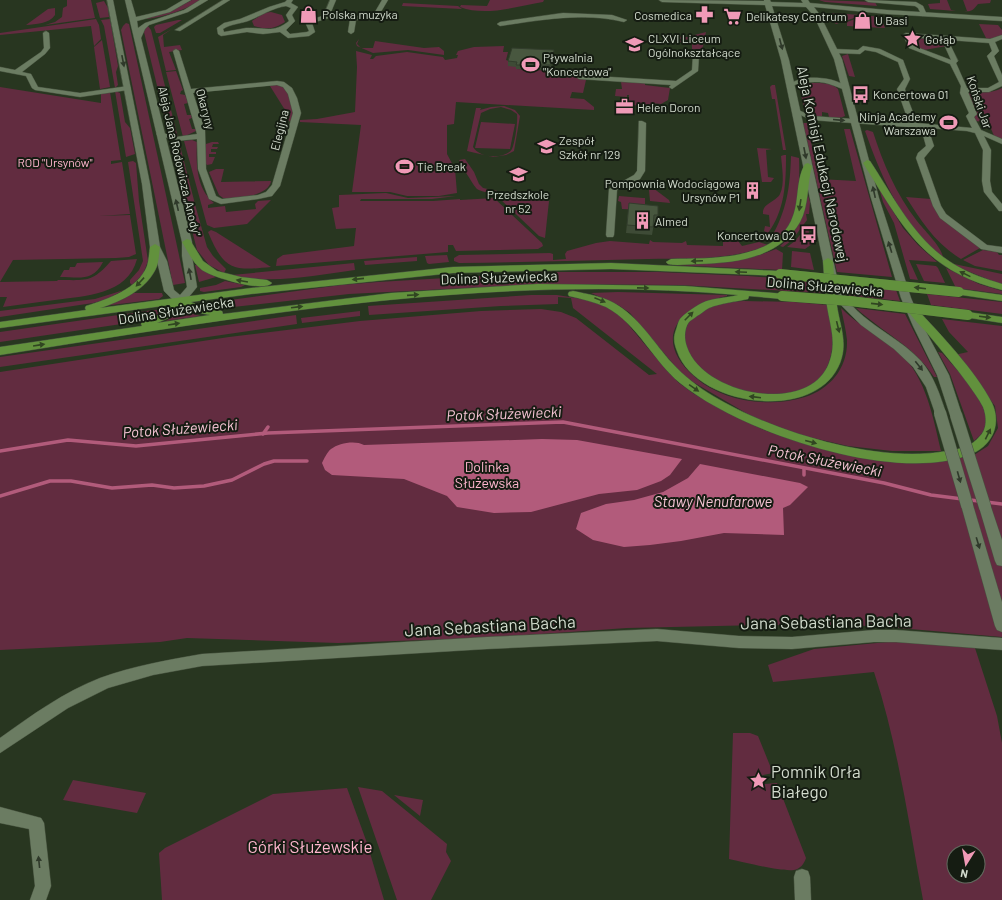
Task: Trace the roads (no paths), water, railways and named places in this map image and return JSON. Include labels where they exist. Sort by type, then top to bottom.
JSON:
[{"type":"main road","name":"Aleja Jana Rodowicza „Anody”","points":[[110,0],[124,21],[137,38],[186,242],[192,287],[180,301],[169,290],[162,261],[155,247],[146,184],[128,88],[124,21],[128,0]]},
{"type":"main road","points":[[128,0],[139,10],[156,11],[178,6]]},
{"type":"main road","points":[[124,21],[164,12],[188,0]]},
{"type":"main road","points":[[137,38],[143,27],[148,23],[182,13],[197,6],[205,0]]},
{"type":"main road","points":[[662,0],[809,5],[887,12],[1002,19]]},
{"type":"main road","name":"Aleja Komisji Edukacji Narodowej","points":[[768,4],[779,38],[790,84],[834,285],[842,299],[856,314],[896,344],[918,364],[932,388],[1002,626]]},
{"type":"main road","points":[[809,5],[835,51],[844,79],[845,88],[885,232],[906,298],[942,375],[1002,561]]},
{"type":"main road","points":[[124,21],[161,18]]},
{"type":"main road","points":[[867,163],[909,230],[933,255],[945,264],[970,276],[1002,287]]},
{"type":"main road","points":[[611,266],[728,259],[754,254],[774,245],[789,233],[797,219],[804,177],[808,166]]},
{"type":"main road","points":[[186,242],[200,264],[222,275],[245,282],[308,284]]},
{"type":"main road","points":[[62,317],[102,304],[133,289],[144,279],[151,268],[155,247]]},
{"type":"main road","points":[[782,296],[756,296],[721,300],[696,310],[682,324],[678,336],[680,348],[688,364],[700,375],[719,388],[754,397],[771,398],[794,396],[820,384],[832,369],[838,354],[840,340],[832,308],[828,261]]},
{"type":"main road","name":"Dolina Służewiecka","points":[[0,325],[308,284],[453,270],[611,266],[780,274],[959,292],[1002,298]]},
{"type":"main road","points":[[534,288],[593,297],[615,307],[624,313],[684,381],[734,412],[777,431],[818,444],[879,456],[925,458],[950,456],[966,452],[983,442],[989,434],[992,422],[988,406],[977,389],[935,335],[912,310]]},
{"type":"main road","name":"Dolina Służewiecka","points":[[0,351],[258,312],[392,296],[534,288],[679,289],[727,291],[850,301],[1002,320]]},
{"type":"main road","points":[[94,337],[153,321],[167,315],[180,301],[203,312],[258,312]]},
{"type":"street","points":[[178,30],[227,0]]},
{"type":"street","points":[[328,12],[333,0]]},
{"type":"street","points":[[282,30],[288,36],[309,34],[312,32],[300,22],[289,15],[294,7],[288,2],[259,12],[246,20],[234,21],[226,24],[220,29],[221,34],[247,30],[263,32],[282,30],[300,22],[326,16],[374,19],[385,0]]},
{"type":"street","points":[[868,0],[916,4],[921,7],[924,14]]},
{"type":"street","points":[[197,6],[213,9]]},
{"type":"street","points":[[500,24],[518,23],[560,15],[612,17],[624,20]]},
{"type":"street","points":[[351,32],[353,18]]},
{"type":"street","points":[[17,72],[44,53],[47,48],[46,33]]},
{"type":"street","points":[[954,63],[911,47],[906,35],[991,41],[1002,37]]},
{"type":"street","name":"Koński Jar","points":[[944,38],[955,61],[954,63],[964,86],[964,90],[973,114],[970,116],[987,150],[986,181],[988,192],[1002,209]]},
{"type":"street","points":[[964,90],[988,91],[993,90],[1002,83],[990,56],[996,51],[991,41]]},
{"type":"street","points":[[835,51],[860,52],[863,48],[874,49],[901,61],[907,79],[902,89],[902,94],[914,126]]},
{"type":"street","name":"Okaryny","points":[[176,51],[201,130],[202,169],[212,197]]},
{"type":"street","points":[[579,76],[674,85],[695,72],[696,55]]},
{"type":"street","points":[[0,69],[31,76],[35,88],[37,89],[74,95],[128,88]]},
{"type":"street","points":[[790,84],[804,80],[821,81],[835,83],[845,88]]},
{"type":"street","name":"Elegijna","points":[[189,91],[283,83],[287,85],[296,102],[297,117],[277,183],[272,191],[258,197],[226,202],[217,201],[212,197]]},
{"type":"street","points":[[796,111],[811,118],[968,130],[1002,142]]},
{"type":"street","points":[[610,235],[613,189],[637,177],[641,171],[642,123]]},
{"type":"street","points":[[924,126],[930,146],[920,158],[934,198],[943,216],[984,247],[1002,250]]},
{"type":"street","points":[[160,134],[170,138],[182,139],[201,136]]},
{"type":"street","points":[[165,152],[169,146],[182,139]]},
{"type":"street","name":"Jana Sebastiana Bacha","points":[[0,746],[34,721],[71,699],[104,683],[150,670],[202,660],[488,643],[658,635],[739,642],[792,643],[874,636],[896,636],[1002,644]]},
{"type":"street","points":[[0,815],[36,823],[43,886],[38,900]]},
{"type":"street","points":[[802,877],[803,900]]},
{"type":"water","name":"Stawy Nenufarowe","points":[[542,439],[577,440],[682,459],[670,475],[661,481],[637,490],[599,494],[531,512],[494,513],[457,507],[447,496],[404,479],[332,475],[325,470],[322,463],[331,449],[338,445],[347,443],[360,443],[364,445]]},
{"type":"water","name":"Stawy Nenufarowe","points":[[700,464],[800,483],[808,487],[790,505],[783,508],[784,535],[724,533],[681,541],[624,547],[593,540],[576,529],[581,513],[606,504],[634,500],[663,492],[688,478]]},
{"type":"waterway","name":"Potok Służewiecki","points":[[263,433],[563,422],[884,483],[931,495],[1002,504]]},
{"type":"waterway","name":"Potok Służewiecki","points":[[263,433],[268,427]]},
{"type":"waterway","name":"Potok Służewiecki","points":[[0,451],[68,440],[136,446],[263,433]]},
{"type":"waterway","points":[[0,496],[50,481],[71,481],[112,488],[152,485],[174,488],[204,486],[232,480],[264,464],[274,461],[307,461]]},
{"type":"waterway","points":[[804,469],[804,475]]},
{"type":"place","name":"Polska muzyka","points":[[309,14]]},
{"type":"place","name":"Cosmedica","points":[[705,15]]},
{"type":"place","name":"Delikatesy Centrum","points":[[733,16]]},
{"type":"place","name":"U Basi","points":[[862,20]]},
{"type":"place","name":"Gołąb","points":[[912,39]]},
{"type":"place","name":"CLXVI Liceum Ogólnokształcące","points":[[635,45]]},
{"type":"place","name":"Pływalnia \"Koncertowa\"","points":[[530,64]]},
{"type":"place","name":"Koncertowa 01","points":[[860,94]]},
{"type":"place","name":"Helen Doron","points":[[624,107]]},
{"type":"place","name":"Ninja Academy Warszawa","points":[[949,123]]},
{"type":"place","name":"Zespół Szkół nr 129","points":[[546,147]]},
{"type":"place","name":"Tie Break","points":[[404,166]]},
{"type":"place","name":"Przedszkole nr 52","points":[[518,175]]},
{"type":"place","name":"Pompownia Wodociągowa Ursynów P1","points":[[753,190]]},
{"type":"place","name":"Almed","points":[[642,221]]},
{"type":"place","name":"Koncertowa 02","points":[[808,235]]},
{"type":"place","name":"Pomnik Orła Białego","points":[[758,781]]},
{"type":"park label","name":"ROD \"Ursynów\"","points":[[55,162]]},
{"type":"park label","name":"Dolinka Służewska","points":[[487,474]]},
{"type":"park label","name":"Górki Służewskie","points":[[310,846]]}]
